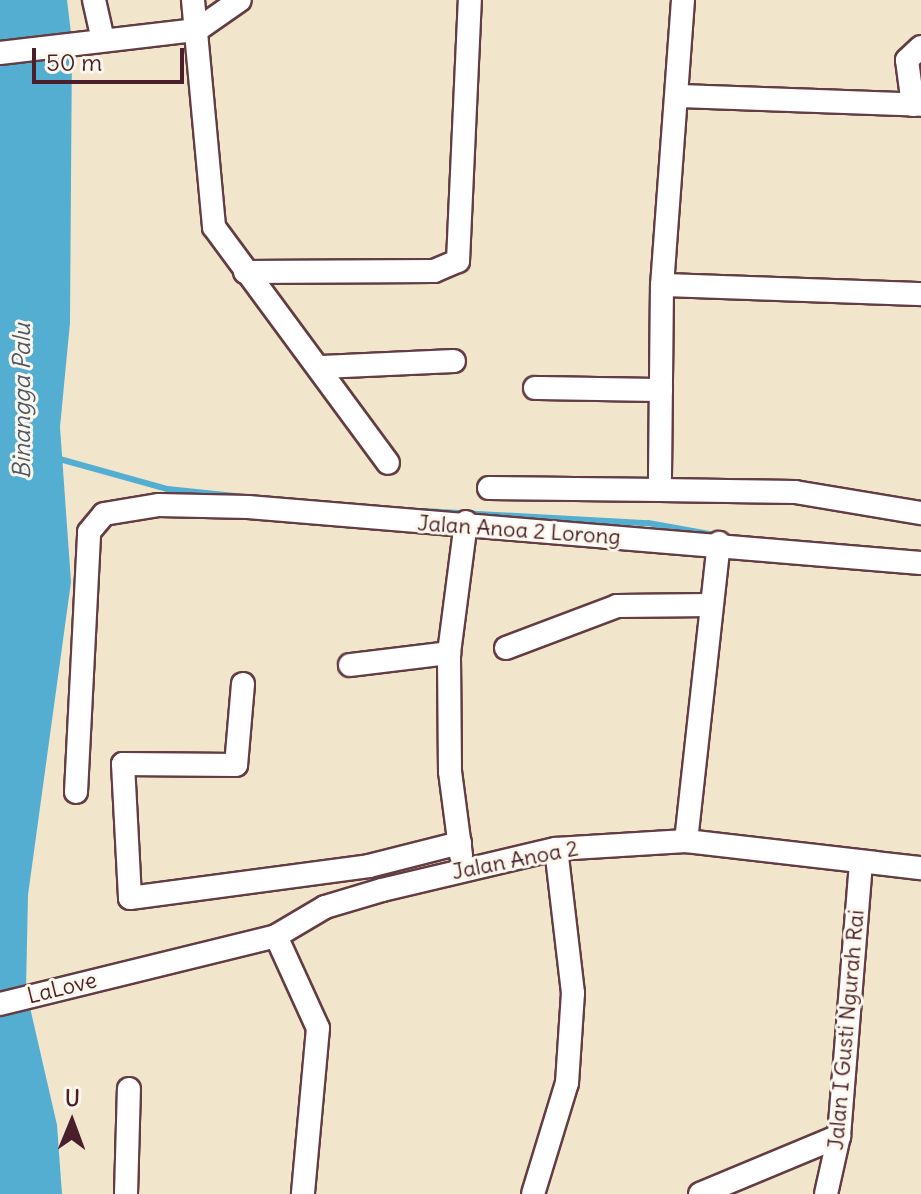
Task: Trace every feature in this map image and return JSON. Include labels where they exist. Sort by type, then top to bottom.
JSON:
[{"type":"street","points":[[94,0],[94,41]]},
{"type":"street","points":[[193,0],[214,227],[245,272],[322,367],[388,463]]},
{"type":"street","points":[[0,53],[197,30],[240,0]]},
{"type":"street","points":[[245,272],[434,271],[458,261],[470,0]]},
{"type":"street","points":[[660,490],[662,285],[680,96],[683,0]]},
{"type":"street","points":[[680,96],[917,105],[907,60],[921,47]]},
{"type":"street","points":[[662,285],[921,294]]},
{"type":"street","points":[[322,367],[454,361]]},
{"type":"street","points":[[535,388],[661,390]]},
{"type":"street","points":[[489,488],[795,492],[921,513]]},
{"type":"street","name":"Jalan Anoa 2 Lorong","points":[[76,792],[89,532],[95,517],[116,511],[248,507],[719,543],[921,563]]},
{"type":"street","points":[[462,869],[450,772],[449,653],[466,522]]},
{"type":"street","points":[[686,841],[719,543]]},
{"type":"street","points":[[506,648],[617,606],[711,605]]},
{"type":"street","points":[[350,665],[449,653]]},
{"type":"street","points":[[243,684],[236,765],[123,764],[130,898],[369,866],[460,843]]},
{"type":"street","name":"Jalan Anoa 2","points":[[125,972],[276,936],[325,907],[462,869],[556,849],[686,841],[861,865],[921,868]]},
{"type":"street","points":[[533,1194],[567,1083],[573,993],[556,849]]},
{"type":"street","name":"Jalan I Gusti Ngurah Rai","points":[[826,1194],[839,1136],[861,865]]},
{"type":"street","points":[[276,936],[318,1028],[303,1194]]},
{"type":"street","name":"LaLove","points":[[0,1004],[125,972]]},
{"type":"street","points":[[126,1194],[129,1089]]},
{"type":"street","points":[[700,1194],[839,1136]]},
{"type":"water","name":"Binangga Palu","points":[[0,0],[67,0],[72,41],[70,323],[60,427],[71,582],[28,895],[26,990],[57,1125],[62,1194],[0,1194]]},
{"type":"waterway","points":[[56,458],[167,489],[245,497]]},
{"type":"waterway","points":[[423,511],[648,523],[715,535]]}]
